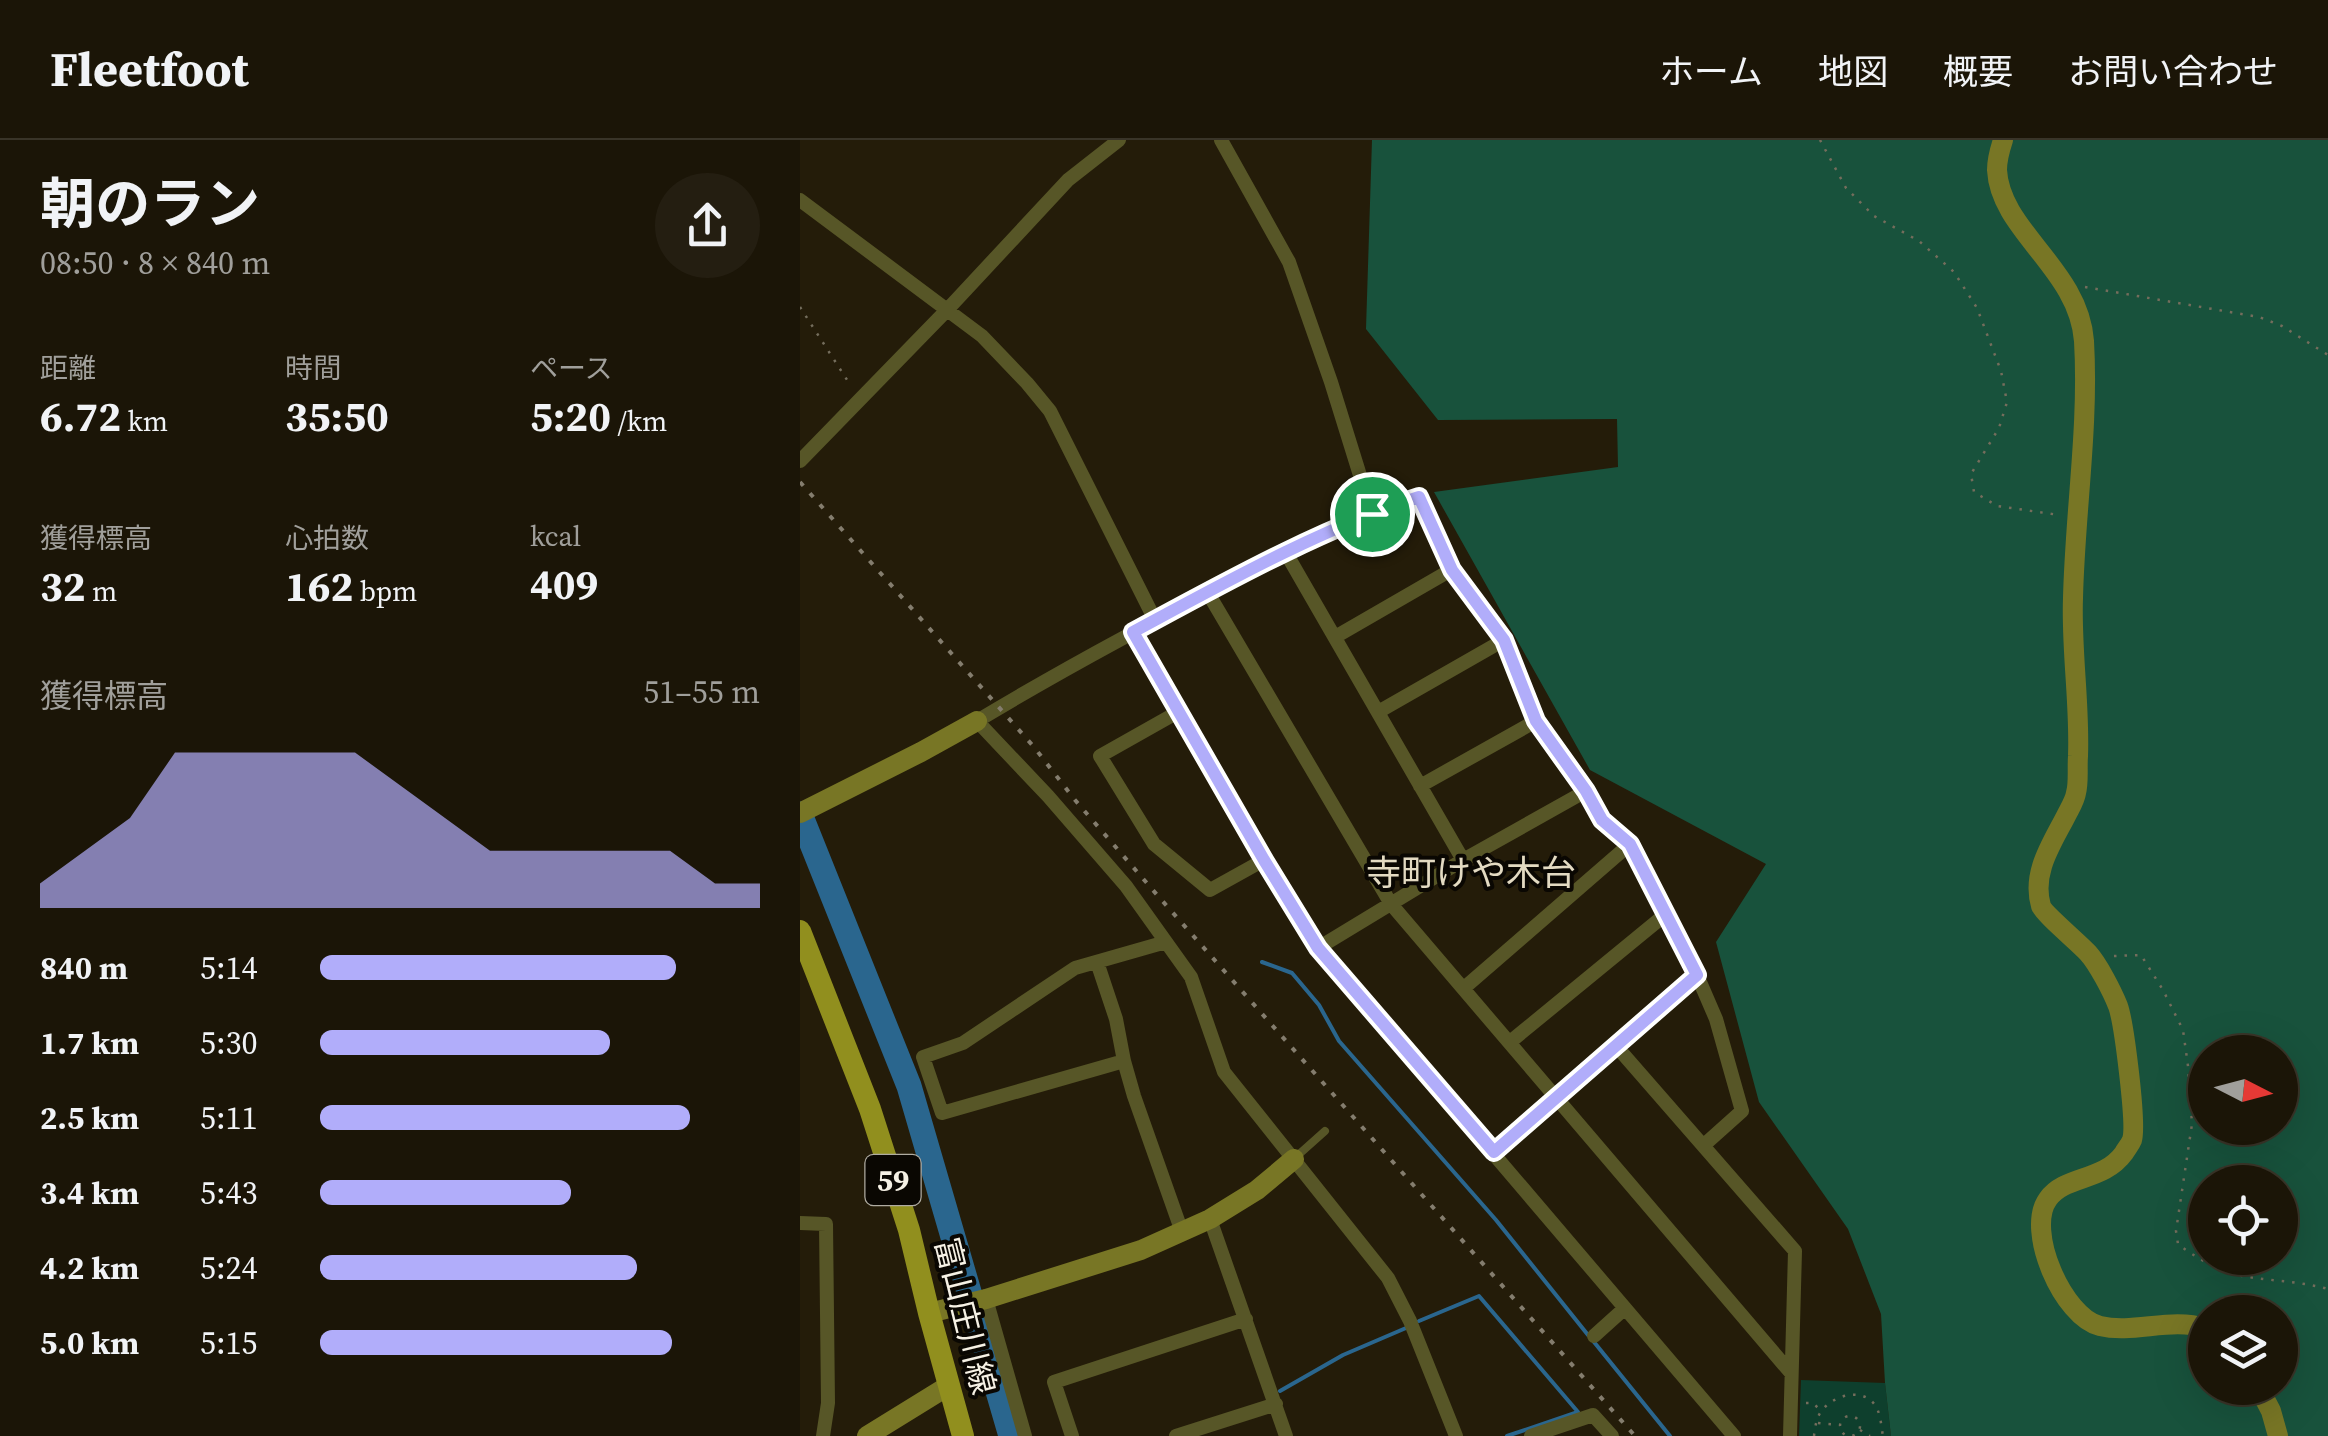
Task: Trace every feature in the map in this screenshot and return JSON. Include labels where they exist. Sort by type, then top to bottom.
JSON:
[{"type":"main road","name":"富山庄川線","points":[[802,941],[870,1109],[909,1230],[963,1436]]},
{"type":"street","points":[[800,461],[1068,180],[1118,140]]},
{"type":"street","points":[[1222,140],[1290,262],[1372,514]]},
{"type":"street","points":[[2003,140],[1997,169],[2002,192],[2013,214],[2064,282],[2081,314],[2084,339],[2072,600],[2079,724],[2076,795],[2044,856],[2041,907],[2092,957],[2118,1006],[2132,1104],[2132,1140],[2120,1158],[2105,1172],[2056,1190],[2045,1202],[2041,1221],[2044,1246],[2054,1278],[2088,1320],[2101,1326],[2188,1325]]},
{"type":"street","points":[[800,200],[982,336],[1027,383],[1050,411],[1155,620]]},
{"type":"street","points":[[805,810],[921,752],[1155,620],[1286,553],[1419,497],[1452,570],[1504,640],[1536,721],[1602,820],[1630,844],[1697,975],[1716,1019],[1742,1111],[1704,1145]]},
{"type":"street","points":[[1286,553],[1463,860]]},
{"type":"street","points":[[1335,637],[1452,570]]},
{"type":"street","points":[[1208,593],[1392,904],[1791,1373]]},
{"type":"street","points":[[1133,632],[1318,948],[1734,1436]]},
{"type":"street","points":[[1378,712],[1504,640]]},
{"type":"street","points":[[1178,712],[1100,756],[1154,844],[1210,890],[1264,860]]},
{"type":"street","points":[[976,721],[1113,871],[1191,977],[1224,1072],[1388,1278],[1410,1321],[1456,1436]]},
{"type":"street","points":[[1420,786],[1536,721]]},
{"type":"street","points":[[1318,948],[1586,791]]},
{"type":"street","points":[[1464,988],[1630,844]]},
{"type":"street","points":[[1510,1042],[1666,914]]},
{"type":"street","points":[[1124,1061],[942,1113],[923,1057],[963,1043],[1076,968],[1166,942]]},
{"type":"street","points":[[1097,962],[1116,1019],[1124,1061],[1182,1232]]},
{"type":"street","points":[[1494,1152],[1697,975]]},
{"type":"street","points":[[1617,1046],[1794,1251],[1790,1436]]},
{"type":"street","points":[[929,1313],[1141,1250],[1210,1220],[1258,1190],[1294,1159]]},
{"type":"street","points":[[1210,1220],[1286,1436]]},
{"type":"street","points":[[800,1223],[826,1224],[828,1402],[822,1436]]},
{"type":"street","points":[[986,1299],[1025,1436]]},
{"type":"street","points":[[1594,1336],[1624,1309]]},
{"type":"street","points":[[1072,1436],[1054,1382],[1246,1319]]},
{"type":"street","points":[[866,1436],[948,1386]]},
{"type":"street","points":[[1176,1436],[1276,1404]]},
{"type":"street","points":[[2268,1405],[2278,1436]]},
{"type":"street","points":[[1530,1436],[1593,1415],[1612,1436]]},
{"type":"lane","points":[[1294,1159],[1325,1132]]},
{"type":"path","points":[[1820,140],[1846,188],[1874,216],[1919,241],[1954,272],[1977,308],[2001,371],[2006,402],[1999,428],[1971,474],[1974,492],[1996,506],[2078,515]]},
{"type":"path","points":[[2064,282],[2259,317],[2282,326],[2328,355]]},
{"type":"path","points":[[800,307],[860,400]]},
{"type":"path","points":[[2092,957],[2140,955],[2183,1030],[2192,1124],[2176,1231],[2178,1244],[2194,1257],[2239,1275],[2304,1282],[2328,1289]]},
{"type":"path","points":[[1814,1436],[1816,1422],[1828,1404],[1846,1395],[1862,1394],[1878,1412],[1883,1436]]},
{"type":"path","points":[[1791,1402],[1813,1403],[1821,1411]]},
{"type":"path","points":[[1854,1416],[1859,1430],[1851,1435],[1842,1431],[1840,1425],[1844,1418],[1854,1416]]},
{"type":"path","points":[[1816,1422],[1840,1425]]},
{"type":"path","points":[[1859,1430],[1870,1436]]},
{"type":"path","points":[[1835,1436],[1842,1431]]},
{"type":"green space","points":[[1372,140],[2328,140],[2328,1436],[1891,1436],[1881,1314],[1848,1229],[1759,1102],[1716,942],[1766,864],[1590,770],[1434,492],[1618,467],[1617,419],[1438,420],[1366,329]]},
{"type":"green space","points":[[1801,1380],[1885,1383],[1891,1436],[1799,1436]]},
{"type":"waterway","points":[[800,814],[909,1086],[1011,1436]]},
{"type":"waterway","points":[[1262,962],[1292,973],[1319,1005],[1339,1041],[1496,1220],[1588,1335]]},
{"type":"waterway","points":[[1419,1321],[1479,1296],[1578,1412],[1507,1436]]},
{"type":"waterway","points":[[1280,1391],[1343,1355],[1406,1328]]},
{"type":"waterway","points":[[1594,1342],[1670,1436]]},
{"type":"railway","points":[[800,482],[1034,747],[1158,896],[1635,1436]]},
{"type":"district","name":"寺町けや木台","points":[[1471,873]]},
{"type":"route","points":[[1419,497],[1452,570],[1504,640],[1536,721],[1602,820],[1630,844],[1697,975],[1494,1152],[1318,948],[1133,632],[1286,553],[1372,514],[1419,497]]}]
